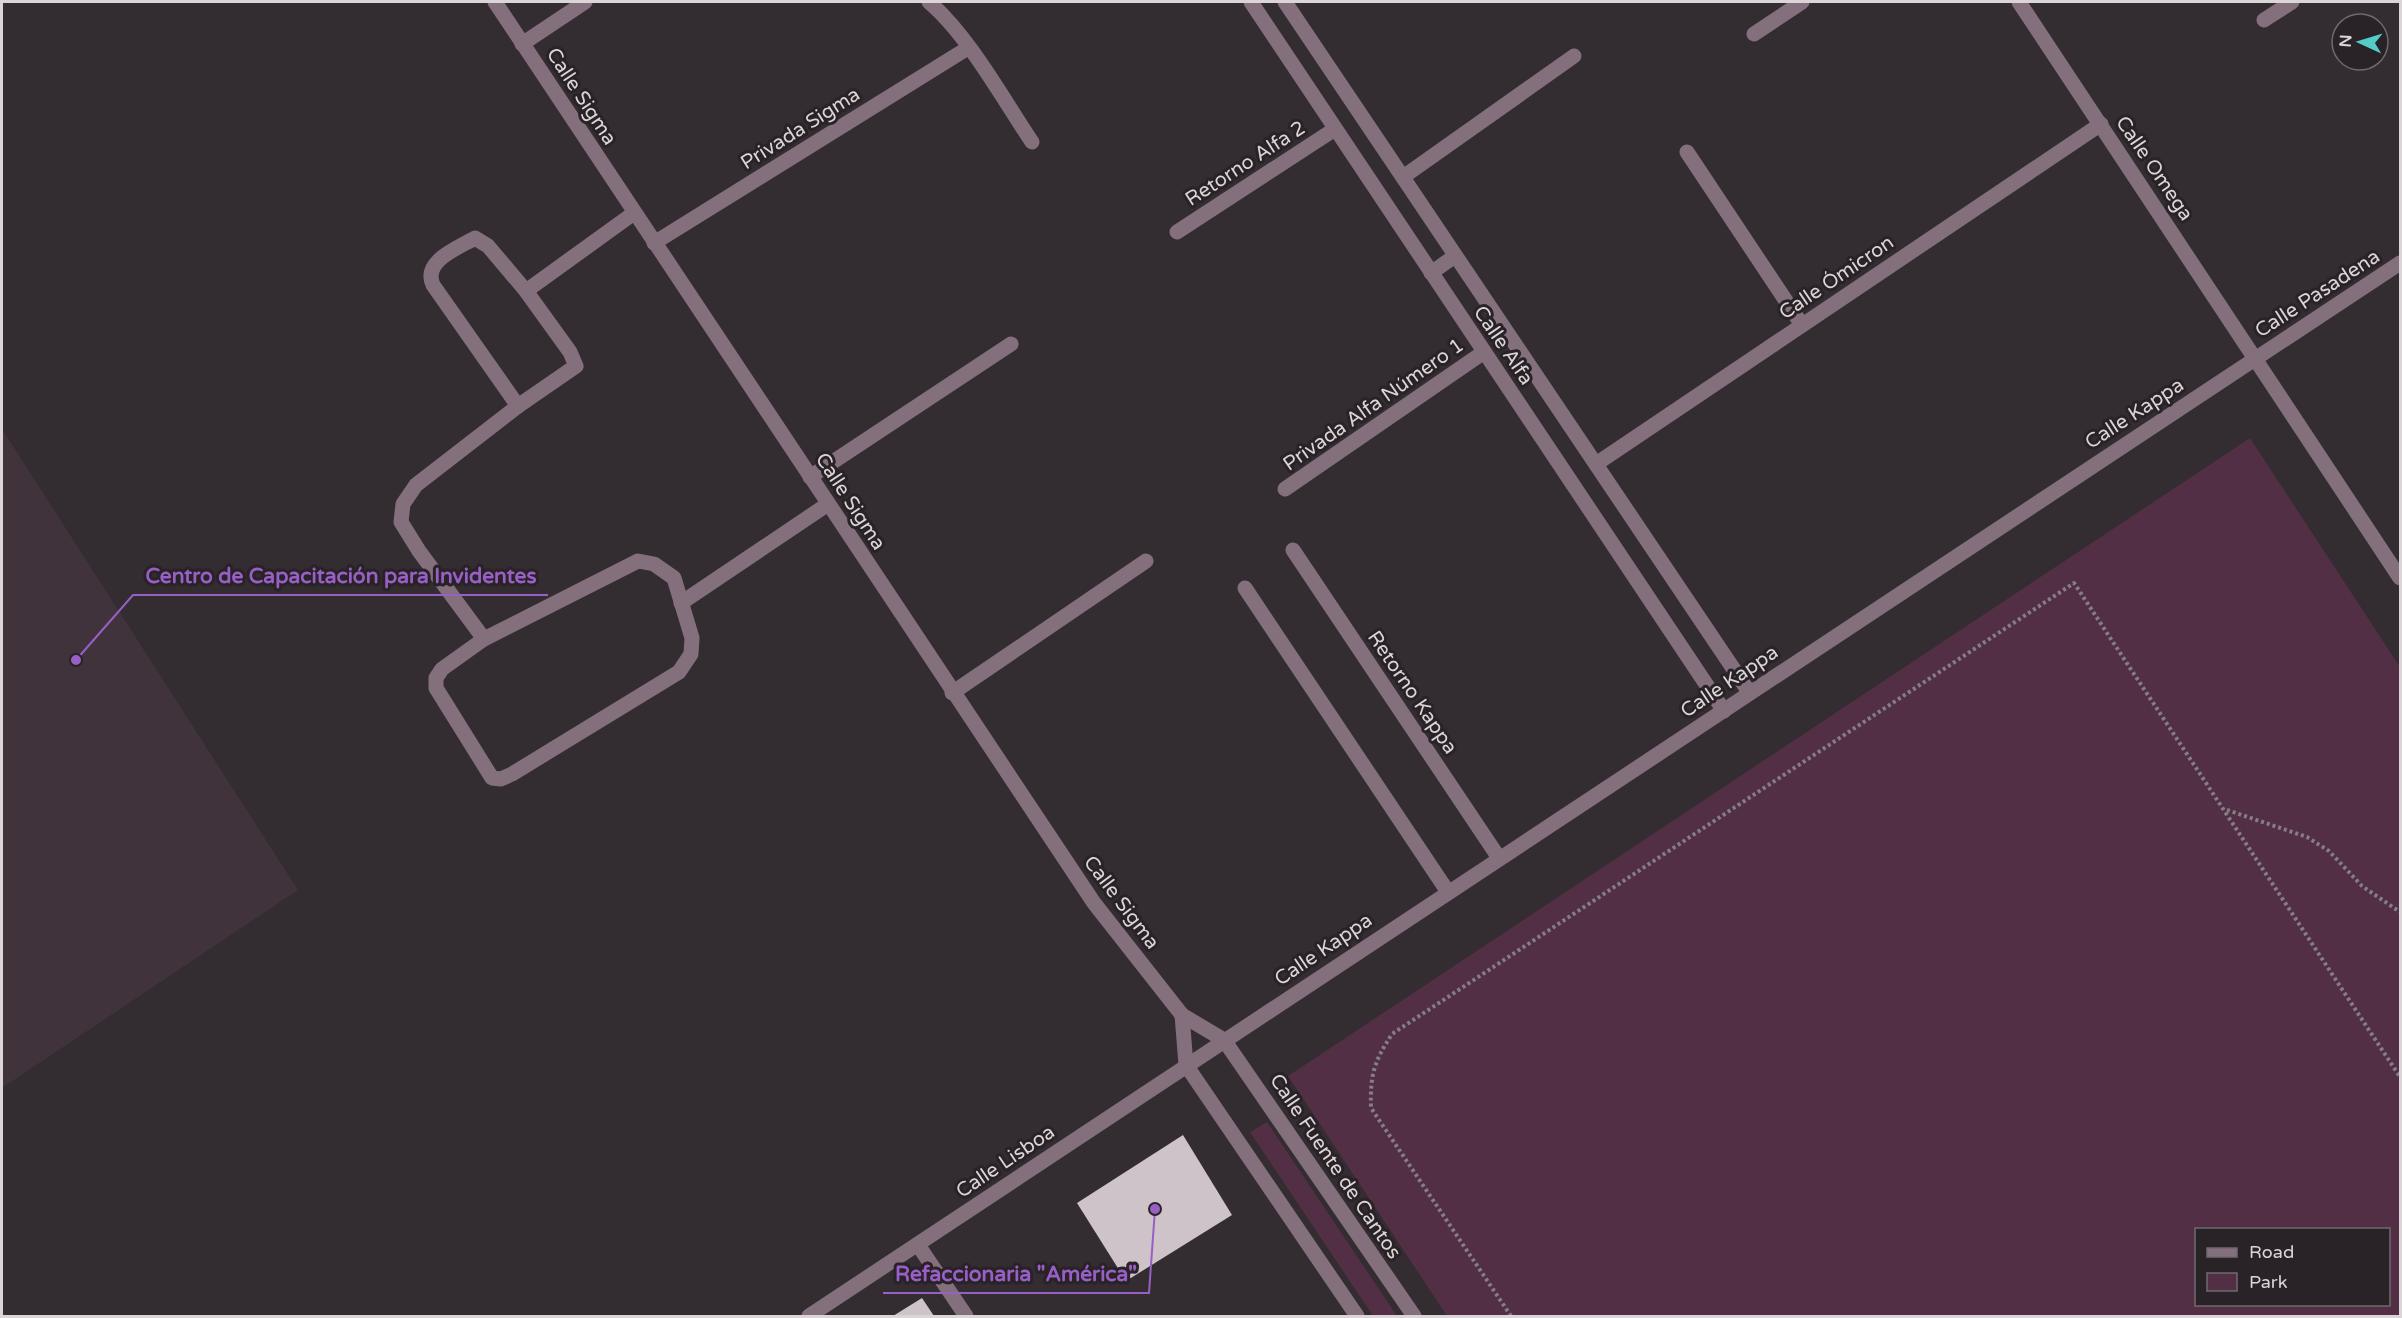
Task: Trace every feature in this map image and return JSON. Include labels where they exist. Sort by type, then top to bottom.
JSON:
[{"type":"street","points":[[522,44],[585,2]]},
{"type":"street","points":[[929,2],[941,12],[968,48],[1032,142]]},
{"type":"street","name":"Calle Alfa","points":[[1251,2],[1724,711]]},
{"type":"street","name":"Calle Alfa","points":[[1285,2],[1749,692]]},
{"type":"street","points":[[1754,34],[1802,2]]},
{"type":"street","name":"Calle Omega","points":[[2019,2],[2400,578]]},
{"type":"street","points":[[2264,20],[2292,2]]},
{"type":"street","name":"Calle Sigma","points":[[500,3],[522,44],[952,693],[1094,903],[1182,1015]]},
{"type":"street","name":"Privada Sigma","points":[[654,243],[968,48]]},
{"type":"street","points":[[1403,177],[1574,56]]},
{"type":"street","name":"Calle Ómicron","points":[[1596,464],[2101,124]]},
{"type":"street","name":"Retorno Alfa 2","points":[[1177,232],[1335,129]]},
{"type":"street","points":[[1687,152],[1802,325]]},
{"type":"street","points":[[526,291],[634,213]]},
{"type":"street","points":[[484,639],[401,522],[403,504],[416,485],[518,406],[576,366],[570,352],[526,291],[488,246],[475,238],[435,263],[430,270],[430,278],[518,406]]},
{"type":"street","points":[[1431,273],[1455,256]]},
{"type":"street","name":"Calle Pasadena","points":[[2256,358],[2400,263]]},
{"type":"street","points":[[810,477],[1011,344]]},
{"type":"street","name":"Privada Alfa Número 1","points":[[1286,489],[1484,352]]},
{"type":"street","name":"Calle Kappa","points":[[1224,1040],[2256,358]]},
{"type":"street","points":[[681,603],[828,504]]},
{"type":"street","name":"Retorno Kappa","points":[[1293,549],[1499,858]]},
{"type":"street","points":[[638,561],[654,564],[674,578],[681,603],[692,638],[691,654],[679,672],[501,779],[492,778],[436,688],[436,678],[442,669],[484,639],[638,561]]},
{"type":"street","points":[[952,693],[1146,561]]},
{"type":"street","points":[[1245,588],[1448,892]]},
{"type":"street","points":[[1182,1015],[1224,1040]]},
{"type":"street","points":[[1182,1015],[1186,1065],[1358,1317]]},
{"type":"street","name":"Calle Lisboa","points":[[809,1317],[1224,1040]]},
{"type":"street","name":"Calle Fuente de Cantos","points":[[1224,1040],[1414,1317]]},
{"type":"street","points":[[918,1245],[966,1317]]},
{"type":"path","points":[[1511,1317],[1371,1108],[1370,1082],[1376,1059],[1392,1034],[2074,583],[2226,810],[2400,1077]]},
{"type":"path","points":[[2226,810],[2307,837],[2330,851],[2362,886],[2400,912]]},
{"type":"shaded area","points":[[2,429],[298,890],[2,1088]]},
{"type":"green space","points":[[2250,438],[2400,667],[2400,1316],[1447,1316],[1288,1076]]},
{"type":"green space","points":[[1267,1122],[1397,1316],[1373,1316],[1250,1132]]},
{"type":"building","points":[[1183,1135],[1232,1215],[1126,1281],[1077,1203]]},
{"type":"building","points":[[922,1298],[934,1316],[893,1316]]},
{"type":"place","name":"Centro de Capacitación para Invidentes","points":[[76,660]]},
{"type":"place","name":"Refaccionaria \"América\"","points":[[1155,1209]]}]
